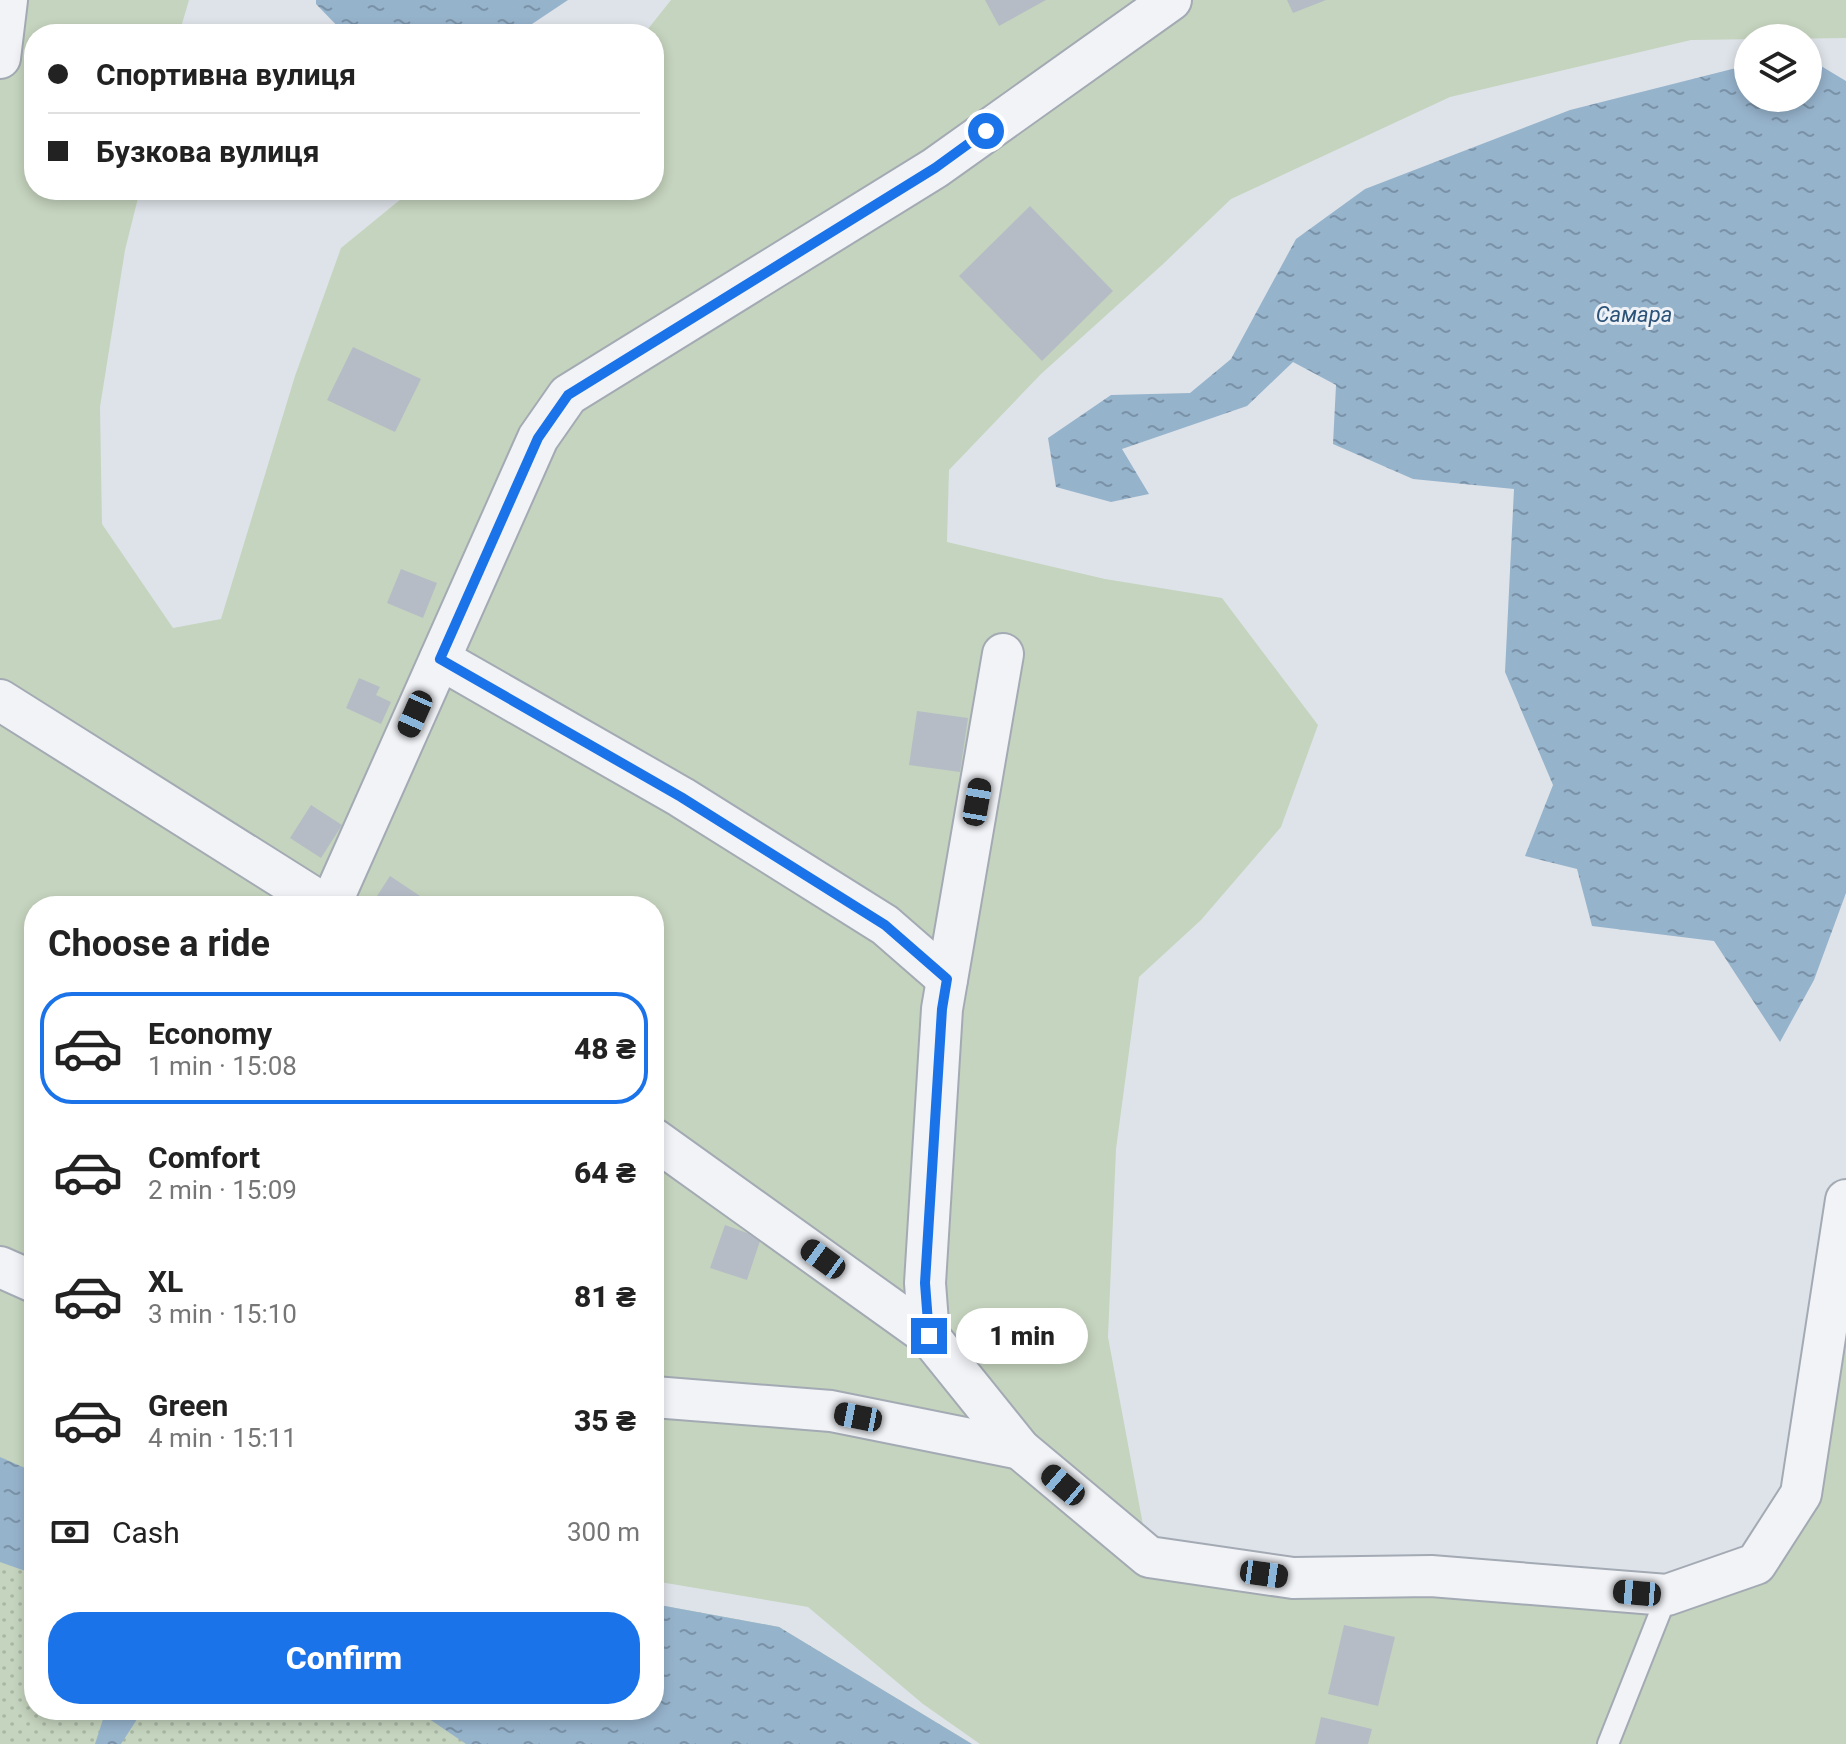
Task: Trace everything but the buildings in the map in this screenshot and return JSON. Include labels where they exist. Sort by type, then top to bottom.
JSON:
[{"type":"street","points":[[0,58],[7,0]]},
{"type":"street","points":[[333,896],[538,438],[568,395],[935,168],[1171,0]]},
{"type":"street","points":[[929,1336],[925,1283],[942,1009],[1003,654]]},
{"type":"street","points":[[440,659],[681,797],[885,925],[947,979]]},
{"type":"street","points":[[0,700],[312,896]]},
{"type":"street","points":[[664,1146],[929,1336],[1020,1449],[1149,1557],[1293,1578],[1431,1576],[1667,1595],[1756,1564],[1801,1494],[1846,1200]]},
{"type":"street","points":[[0,1267],[24,1278]]},
{"type":"street","points":[[664,1398],[831,1411],[1020,1449]]},
{"type":"lane","points":[[1608,1744],[1667,1595]]},
{"type":"green space","points":[[0,0],[189,0],[182,24],[24,24],[24,200],[138,200],[125,250],[100,407],[102,524],[173,628],[221,619],[295,376],[341,248],[400,200],[664,200],[664,24],[652,24],[671,0],[1846,0],[1846,38],[1822,38],[1822,24],[1734,24],[1734,39],[1691,40],[1450,97],[1231,199],[1041,374],[949,470],[947,542],[1105,579],[1222,598],[1318,725],[1281,827],[1201,920],[1139,977],[1116,1149],[1108,1337],[1149,1557],[1666,1595],[1756,1564],[1801,1494],[1846,1200],[1846,1744],[980,1744],[923,1704],[808,1607],[664,1583],[664,896],[24,896],[24,1482],[0,1473]]},
{"type":"green space","points":[[0,1457],[24,1468],[24,1720],[664,1720],[664,1606],[779,1627],[972,1744],[0,1744]]},
{"type":"water","points":[[316,0],[568,0],[532,24],[335,24],[316,4]]},
{"type":"water","name":"Самара","points":[[1822,67],[1846,81],[1846,893],[1814,980],[1780,1042],[1714,941],[1592,926],[1577,869],[1525,856],[1553,785],[1505,672],[1514,489],[1413,479],[1333,444],[1336,385],[1293,362],[1247,406],[1122,449],[1149,494],[1111,502],[1056,487],[1048,438],[1111,395],[1190,393],[1231,359],[1296,239],[1365,189],[1570,110],[1734,69],[1734,112],[1822,112]]},
{"type":"water","points":[[0,1457],[24,1468],[24,1570],[0,1562]]},
{"type":"water","points":[[664,1606],[779,1627],[972,1744],[466,1744],[431,1720],[664,1720]]},
{"type":"water","points":[[103,1720],[137,1720],[121,1744],[95,1744]]},
{"type":"route","points":[[929,1336],[925,1283],[942,1009],[947,979],[885,925],[681,797],[440,659],[538,438],[568,395],[935,168],[986,131]]}]
